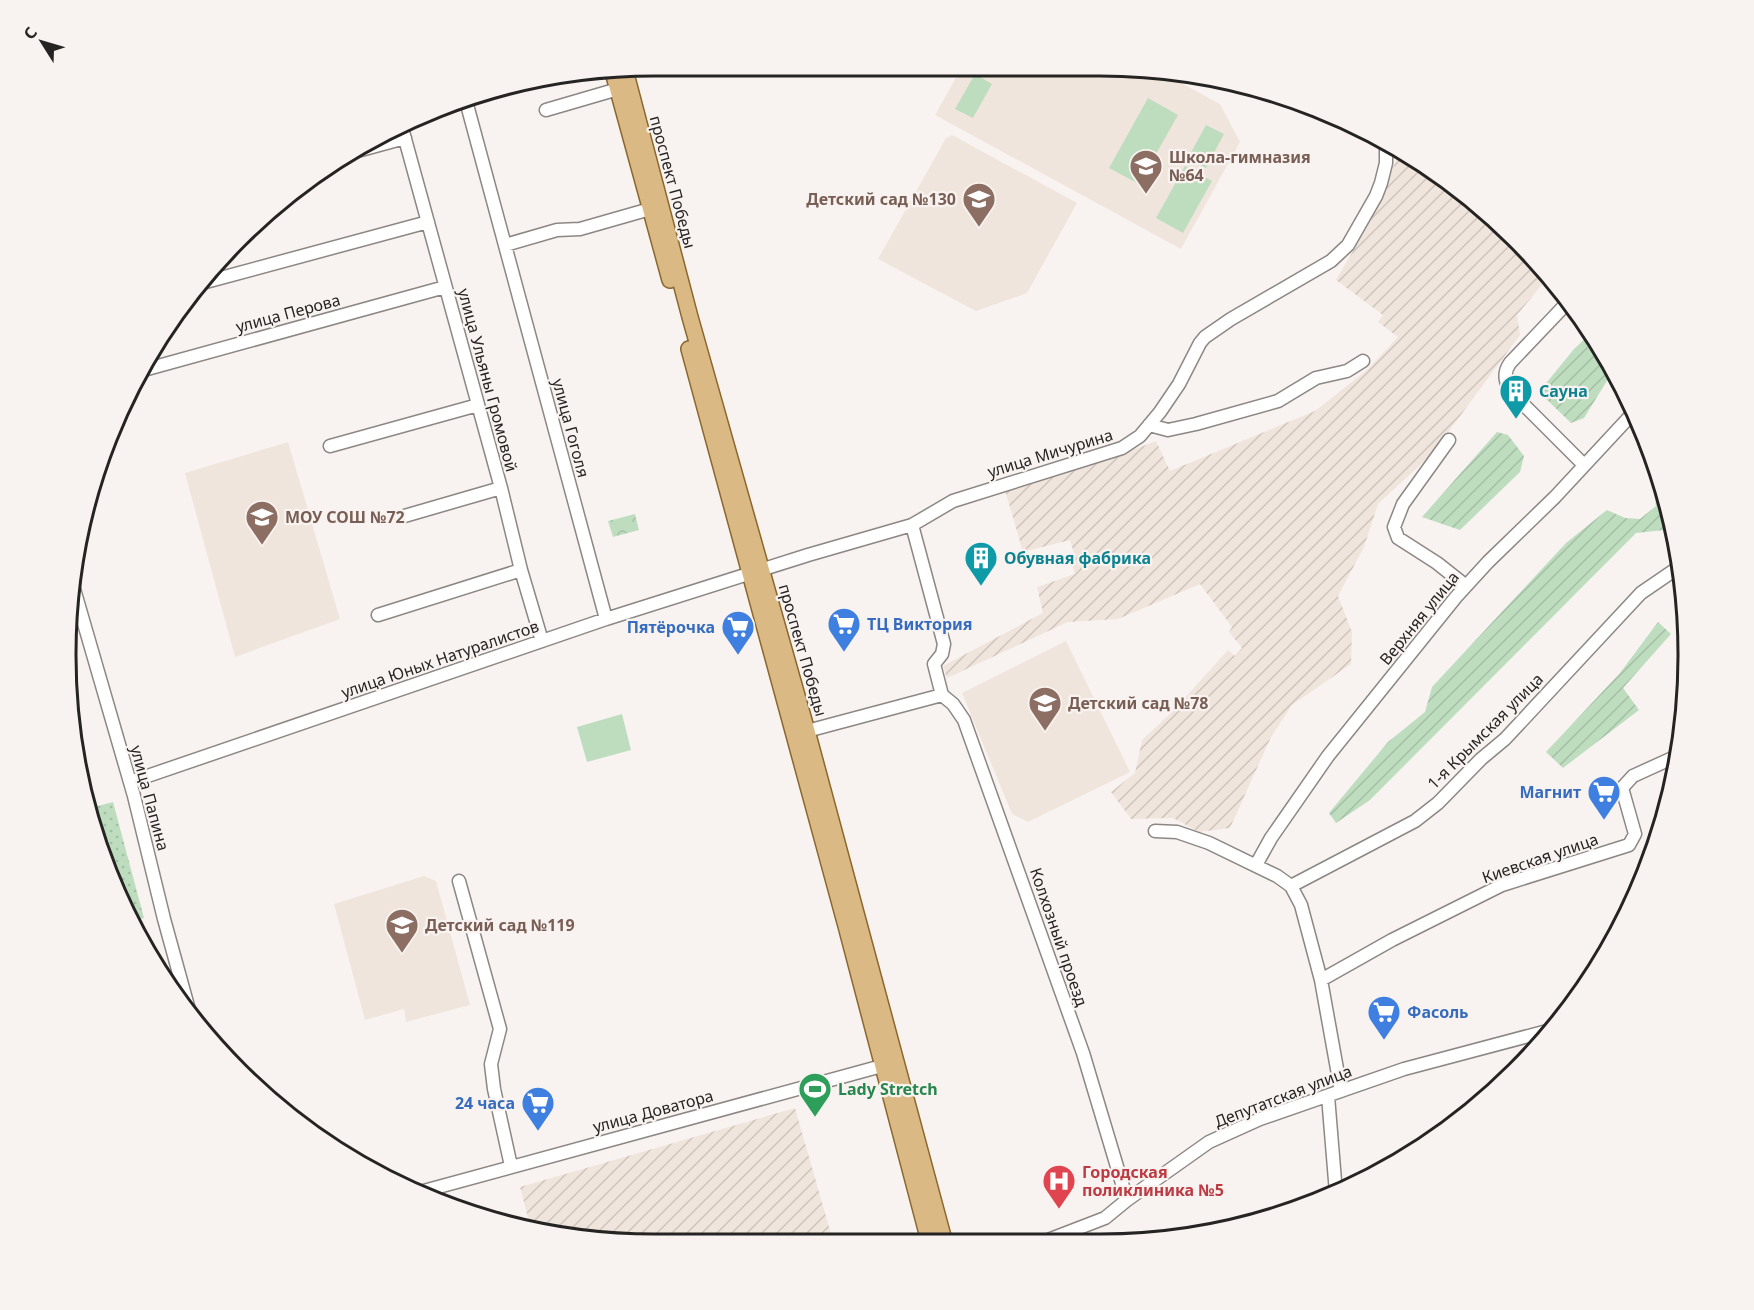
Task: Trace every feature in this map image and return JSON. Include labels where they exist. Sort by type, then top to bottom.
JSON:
[{"type":"main road","name":"проспект Победы","points":[[627,77],[846,926],[942,1234]]},
{"type":"main road","name":"проспект Победы","points":[[615,78],[650,209],[756,572],[807,731],[928,1234]]},
{"type":"street","points":[[546,110],[618,89]]},
{"type":"street","name":"улица Гоголя","points":[[468,107],[606,619]]},
{"type":"street","name":"улица Ульяны Громовой","points":[[403,134],[542,641]]},
{"type":"street","name":"улица Мичурина","points":[[756,572],[912,525],[953,501],[1118,450],[1140,436],[1179,384],[1205,337],[1231,319],[1331,261],[1348,245],[1376,196],[1386,163],[1386,153]]},
{"type":"street","points":[[505,245],[557,230],[580,229],[650,209]]},
{"type":"street","points":[[216,279],[428,222]]},
{"type":"street","name":"улица Перова","points":[[153,367],[445,287]]},
{"type":"street","points":[[1562,308],[1510,363],[1505,374],[1506,382],[1510,391],[1584,465]]},
{"type":"street","points":[[1149,425],[1168,430],[1278,401],[1316,378],[1347,371],[1363,361]]},
{"type":"street","points":[[330,446],[478,405]]},
{"type":"street","name":"Верхняя улица","points":[[1256,865],[1270,838],[1328,756],[1427,631],[1488,562],[1555,497],[1627,420]]},
{"type":"street","points":[[1449,440],[1402,504],[1394,527],[1398,538],[1437,563],[1466,586]]},
{"type":"street","points":[[401,517],[501,488]]},
{"type":"street","name":"Колхозный проезд","points":[[912,525],[944,644],[942,654],[934,664],[942,695],[953,704],[964,720],[1083,1053],[1127,1200]]},
{"type":"street","points":[[378,615],[521,570]]},
{"type":"street","name":"улица Юных Натуралистов","points":[[130,782],[606,619],[756,572]]},
{"type":"street","name":"1-я Крымская улица","points":[[1291,886],[1415,821],[1438,803],[1481,759],[1505,740],[1641,593],[1672,572]]},
{"type":"street","name":"улица Папина","points":[[79,606],[130,782],[184,990]]},
{"type":"street","points":[[807,731],[942,695]]},
{"type":"street","name":"Киевская улица","points":[[1321,980],[1392,940],[1502,885],[1629,845],[1635,834],[1622,788],[1633,776],[1667,760]]},
{"type":"street","points":[[1155,831],[1177,832],[1198,839],[1256,865],[1291,886],[1301,905],[1321,980],[1341,1091]]},
{"type":"street","points":[[459,881],[500,1029],[491,1064],[494,1089],[511,1166]]},
{"type":"street","name":"Депутатская улица","points":[[1064,1234],[1105,1218],[1209,1142],[1260,1119],[1404,1069],[1536,1034]]},
{"type":"street","name":"улица Доватора","points":[[433,1188],[889,1064]]},
{"type":"street","points":[[1328,1096],[1335,1182]]},
{"type":"shaded area","name":"Школа-гимназия №64","points":[[957,76],[1099,76],[1175,81],[1220,104],[1240,142],[1181,249],[935,115]]},
{"type":"shaded area","name":"Детский сад №130","points":[[952,135],[1077,203],[1027,293],[976,311],[878,259],[946,138]]},
{"type":"shaded area","points":[[1396,159],[1451,196],[1480,220],[1508,246],[1542,284],[1517,315],[1520,335],[1432,454],[1378,504],[1364,547],[1338,596],[1352,632],[1351,664],[1292,705],[1271,737],[1230,828],[1199,832],[1173,818],[1131,819],[1111,792],[1135,773],[1142,740],[1172,712],[1228,650],[1235,656],[1242,648],[1229,632],[1232,627],[1200,584],[1118,619],[1068,622],[947,678],[943,666],[1043,613],[1037,587],[1075,574],[1072,564],[1075,557],[1070,540],[1023,552],[1005,490],[1120,455],[1156,441],[1170,471],[1315,411],[1367,370],[1398,337],[1378,322],[1383,315],[1336,280],[1371,220]]},
{"type":"shaded area","name":"МОУ СОШ №72","points":[[288,442],[340,619],[235,657],[185,473]]},
{"type":"shaded area","name":"Детский сад №78","points":[[1066,641],[1130,772],[1028,822],[1012,814],[962,693]]},
{"type":"shaded area","name":"Детский сад №119","points":[[424,876],[436,881],[470,1005],[406,1022],[404,1009],[365,1020],[334,904]]},
{"type":"shaded area","points":[[795,1108],[831,1234],[655,1234],[579,1229],[528,1219],[520,1187]]},
{"type":"green space","points":[[974,76],[978,76],[992,84],[973,118],[955,109]]},
{"type":"green space","points":[[1148,98],[1178,115],[1139,184],[1109,168]]},
{"type":"green space","points":[[1206,125],[1224,134],[1206,168],[1188,158]]},
{"type":"green space","points":[[1185,166],[1212,181],[1183,233],[1156,218]]},
{"type":"green space","points":[[1584,340],[1608,380],[1584,418],[1571,423],[1539,392]]},
{"type":"green space","points":[[1497,432],[1508,435],[1524,456],[1520,472],[1460,530],[1422,517]]},
{"type":"green space","points":[[1654,493],[1663,530],[1636,533],[1370,800],[1336,823],[1329,813],[1388,742],[1425,712],[1432,687],[1566,543],[1607,510],[1625,518],[1640,519],[1656,506]]},
{"type":"green space","points":[[635,514],[639,530],[613,537],[608,521]]},
{"type":"green space","points":[[1658,622],[1671,634],[1623,688],[1639,710],[1563,768],[1546,752],[1620,673]]},
{"type":"green space","points":[[622,714],[631,750],[587,762],[577,727]]},
{"type":"green space","points":[[113,802],[144,918],[140,919],[121,876],[96,806]]},
{"type":"place","name":"Школа-гимназия №64","points":[[1146,195]]},
{"type":"place","name":"Детский сад №130","points":[[979,228]]},
{"type":"place","name":"Сауна","points":[[1516,420]]},
{"type":"place","name":"МОУ СОШ №72","points":[[262,546]]},
{"type":"place","name":"Обувная фабрика","points":[[981,587]]},
{"type":"place","name":"ТЦ Виктория","points":[[844,653]]},
{"type":"place","name":"Пятёрочка","points":[[738,656]]},
{"type":"place","name":"Детский сад №78","points":[[1045,732]]},
{"type":"place","name":"Магнит","points":[[1604,821]]},
{"type":"place","name":"Детский сад №119","points":[[402,954]]},
{"type":"place","name":"Фасоль","points":[[1384,1041]]},
{"type":"place","name":"Lady Stretch","points":[[815,1118]]},
{"type":"place","name":"24 часа","points":[[538,1132]]},
{"type":"place","name":"Городская поликлиника №5","points":[[1059,1210]]}]
